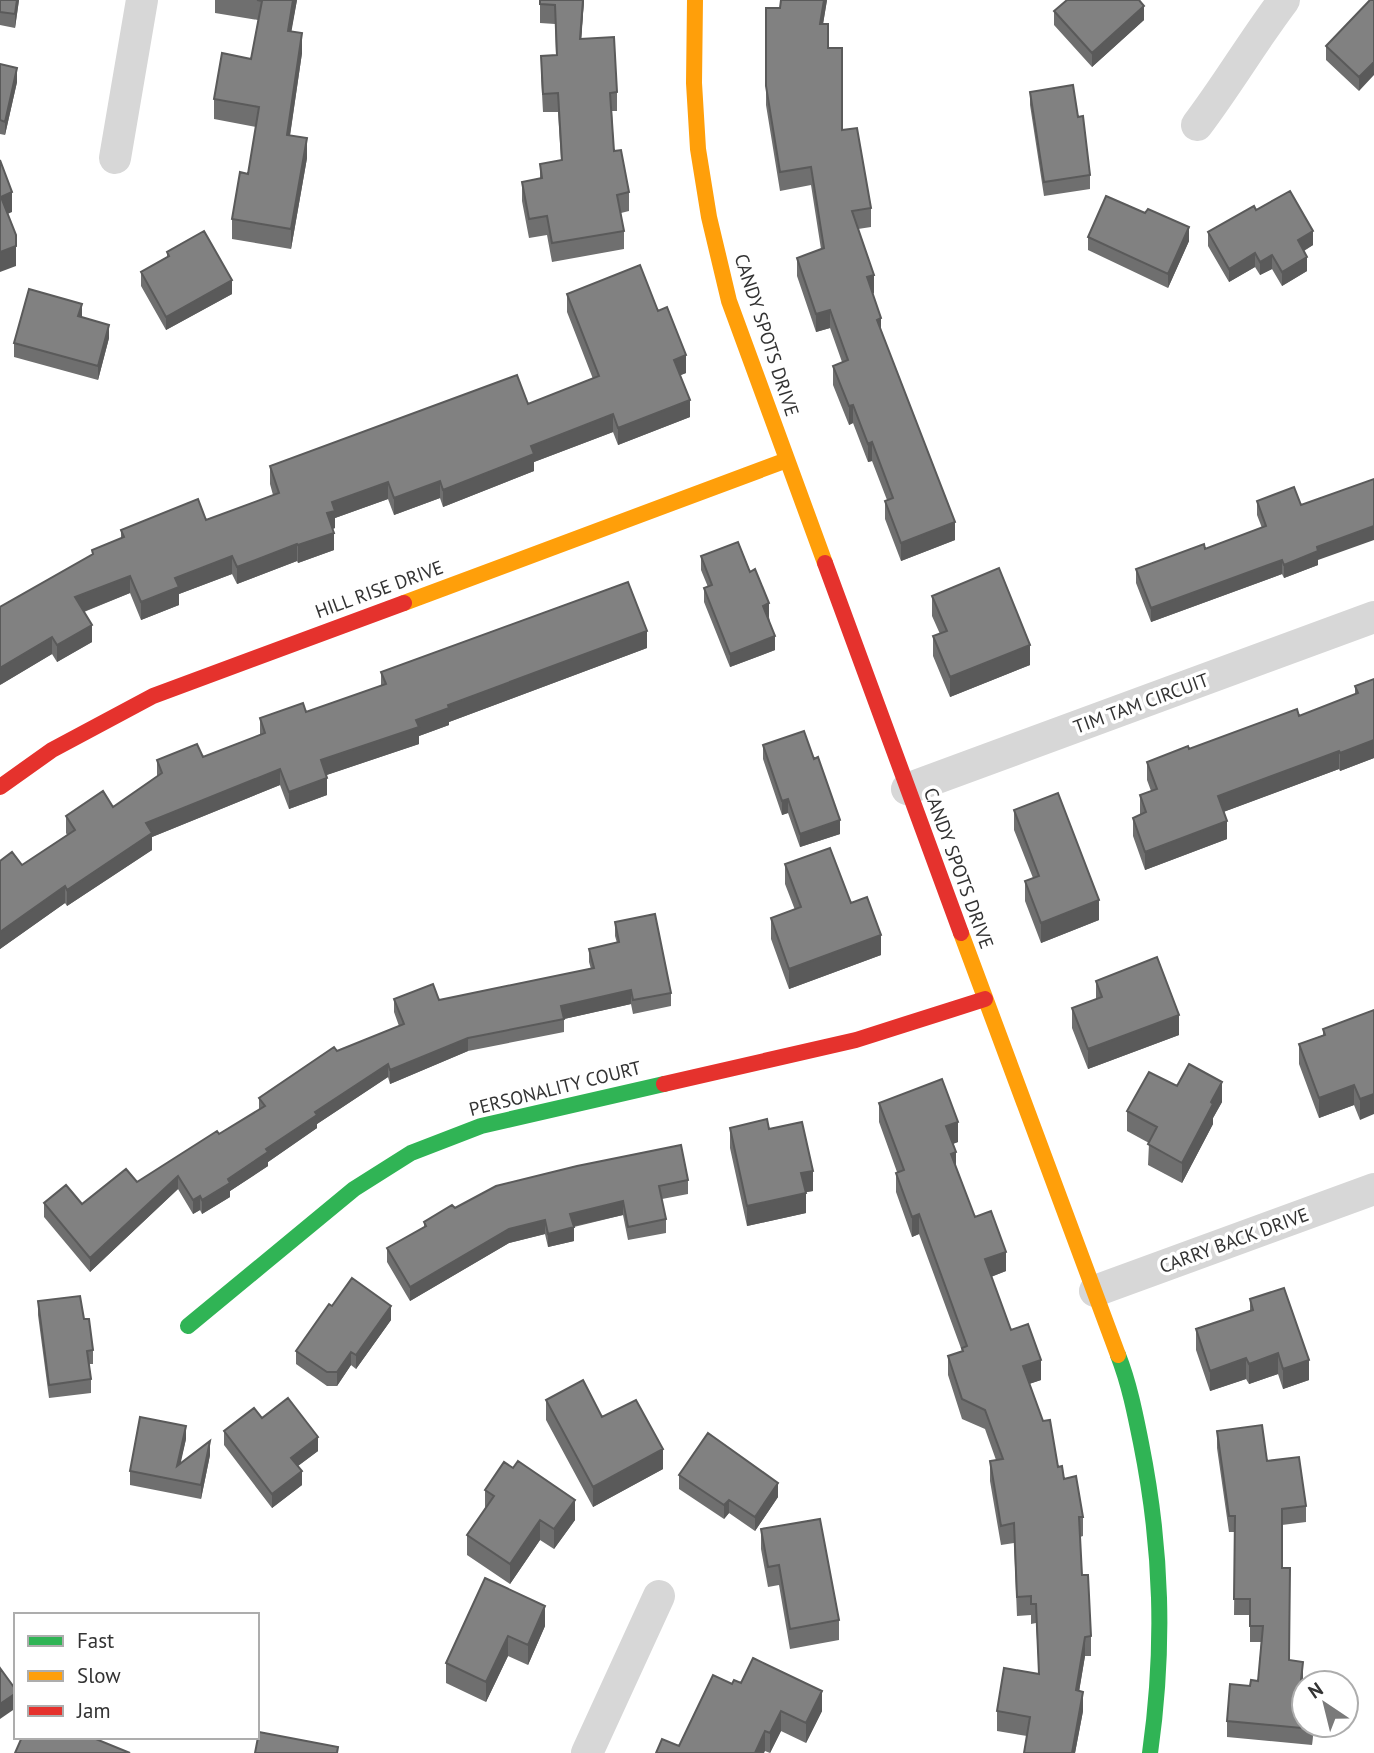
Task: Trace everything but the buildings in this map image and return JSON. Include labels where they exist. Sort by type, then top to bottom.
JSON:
[{"type":"street","points":[[115,158],[142,0]]},
{"type":"street","name":"CANDY SPOTS DRIVE","points":[[695,0],[694,83],[698,149],[709,217],[729,301],[907,789],[1124,1370],[1143,1443],[1156,1518],[1162,1595],[1159,1682],[1150,1753]]},
{"type":"street","points":[[1197,125],[1234,76],[1284,0]]},
{"type":"street","name":"HILL RISE DRIVE","points":[[0,787],[52,750],[153,696],[787,460]]},
{"type":"street","name":"TIM TAM CIRCUIT","points":[[907,789],[1374,617]]},
{"type":"street","name":"PERSONALITY COURT","points":[[188,1326],[354,1189],[411,1153],[481,1126],[856,1040],[985,999]]},
{"type":"street","name":"CARRY BACK DRIVE","points":[[1095,1291],[1374,1189]]},
{"type":"street","points":[[587,1753],[659,1595]]},
{"type":"traffic: fast","points":[[188,1326],[354,1189],[411,1153],[481,1126],[664,1084]]},
{"type":"traffic: fast","points":[[1118,1355],[1129,1387],[1141,1443],[1157,1559],[1158,1675],[1150,1753]]},
{"type":"traffic: slow","points":[[695,0],[694,83],[698,149],[709,217],[729,301],[825,563]]},
{"type":"traffic: slow","points":[[404,603],[787,460]]},
{"type":"traffic: slow","points":[[961,933],[1118,1355]]},
{"type":"traffic: jam","points":[[825,563],[961,933]]},
{"type":"traffic: jam","points":[[0,787],[52,750],[153,696],[404,603]]},
{"type":"traffic: jam","points":[[664,1084],[856,1040],[985,999]]}]
